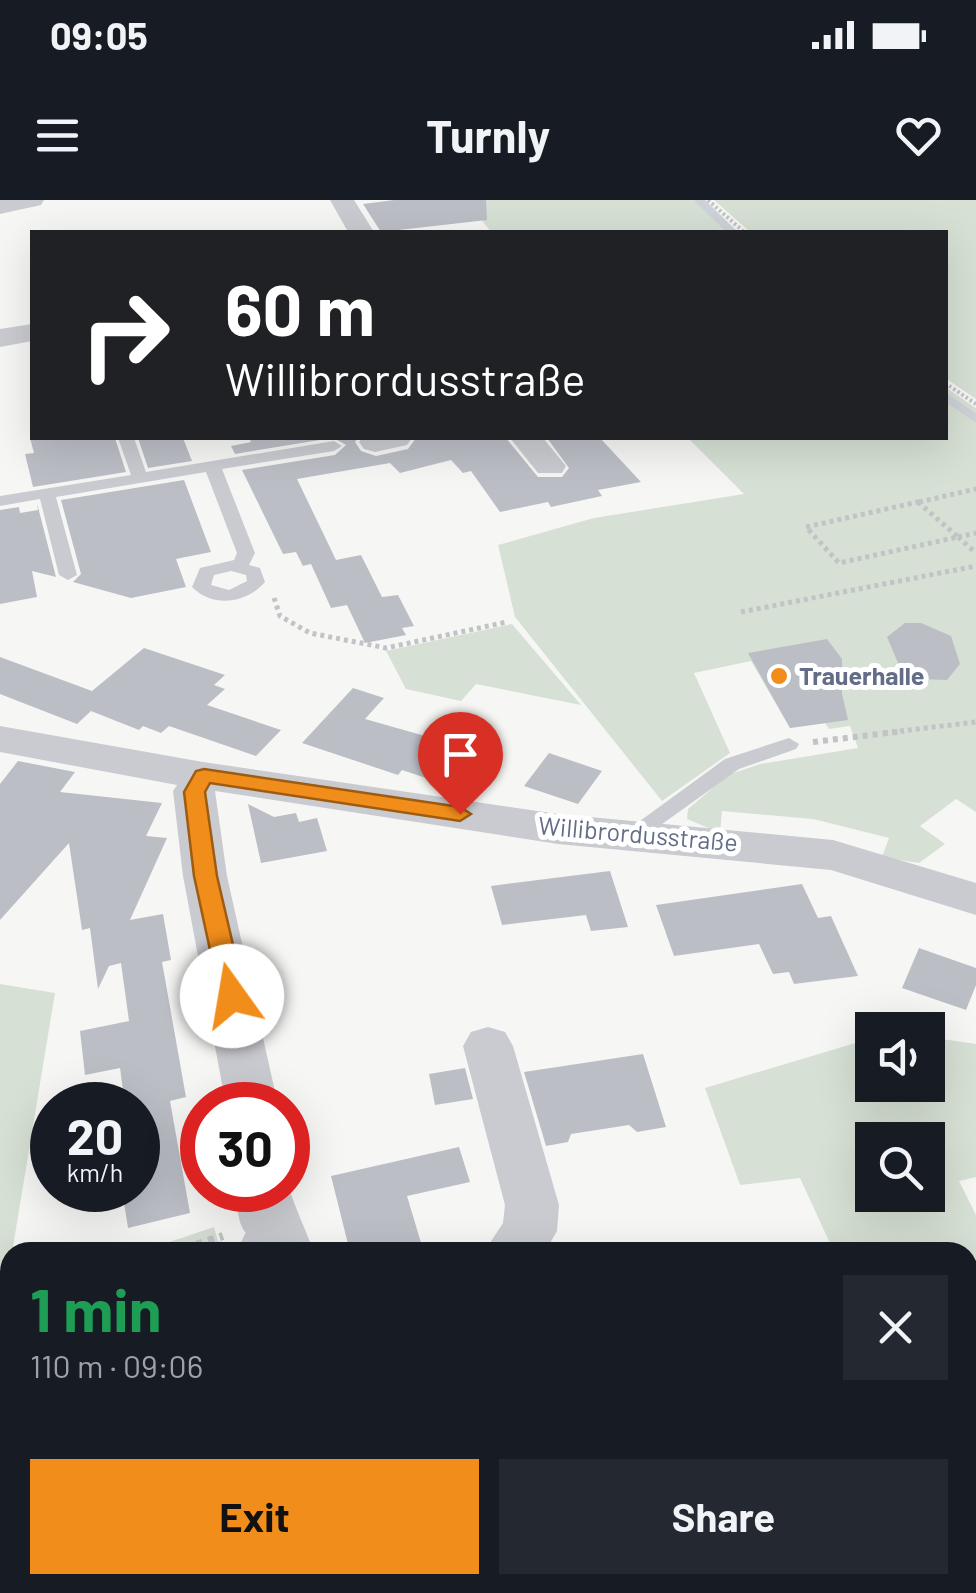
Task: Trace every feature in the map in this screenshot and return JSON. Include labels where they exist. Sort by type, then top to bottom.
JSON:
[{"type":"street","points":[[0,206],[32,200]]},
{"type":"street","points":[[342,200],[360,230]]},
{"type":"street","points":[[0,338],[30,332]]},
{"type":"street","points":[[528,440],[550,466]]},
{"type":"street","name":"Willibrordusstraße","points":[[0,739],[204,776],[628,837],[715,841],[833,855],[976,899]]},
{"type":"street","points":[[204,776],[194,792],[206,876],[247,1082]]},
{"type":"street","points":[[488,1046],[532,1205],[530,1231],[521,1242]]},
{"type":"lane","points":[[127,440],[141,480]]},
{"type":"lane","points":[[239,440],[250,461]]},
{"type":"lane","points":[[0,501],[334,446]]},
{"type":"lane","points":[[213,468],[246,553],[240,566]]},
{"type":"lane","points":[[47,494],[68,576]]},
{"type":"lane","points":[[222,566],[240,566],[254,572],[256,582],[252,587],[238,595],[220,596],[201,587],[206,572],[222,566]]},
{"type":"lane","points":[[628,837],[732,764],[789,744]]},
{"type":"path","points":[[708,200],[742,230]]},
{"type":"path","points":[[948,384],[976,404]]},
{"type":"path","points":[[976,489],[806,527],[839,563],[976,533]]},
{"type":"path","points":[[918,502],[976,553]]},
{"type":"path","points":[[741,612],[976,566]]},
{"type":"path","points":[[252,587],[273,596],[280,616],[310,632],[386,648],[506,622]]},
{"type":"path","points":[[789,744],[976,722]]},
{"type":"shaded area","points":[[466,200],[705,200],[736,230],[489,230]]},
{"type":"shaded area","points":[[714,200],[976,200],[976,399],[948,380],[948,230],[748,230]]},
{"type":"shaded area","points":[[948,389],[976,408],[976,812],[956,799],[920,826],[945,844],[919,863],[882,857],[889,838],[813,819],[722,811],[720,833],[687,819],[688,809],[728,775],[760,764],[858,748],[850,726],[829,729],[825,723],[790,728],[751,661],[694,673],[730,753],[662,801],[515,617],[498,545],[594,518],[744,494],[690,440],[948,440]]},
{"type":"shaded area","points":[[512,624],[581,705],[476,684],[461,701],[406,689],[386,651]]},
{"type":"shaded area","points":[[0,984],[55,993],[40,1082],[30,1082],[30,1144],[14,1242],[0,1242]]},
{"type":"shaded area","points":[[945,1039],[976,1044],[976,1177],[959,1181],[976,1215],[976,1242],[829,1242],[800,1178],[740,1185],[705,1088],[855,1043],[855,1102],[945,1102]]},
{"type":"shaded area","points":[[214,1227],[218,1241],[223,1242],[170,1242]]},
{"type":"building","points":[[486,200],[487,220],[380,230],[363,204]]},
{"type":"building","points":[[31,440],[116,440],[126,472],[33,487],[25,454],[34,453]]},
{"type":"building","points":[[139,440],[184,440],[192,461],[148,468]]},
{"type":"building","points":[[320,440],[235,454],[231,446]]},
{"type":"building","points":[[337,440],[356,440],[361,451],[376,456],[408,449],[415,440],[508,440],[538,477],[562,477],[569,468],[548,440],[602,440],[641,482],[598,490],[602,496],[551,507],[548,502],[500,512],[471,471],[463,473],[451,460],[400,473],[390,463],[297,479],[336,560],[361,555],[382,597],[398,595],[414,626],[402,628],[406,635],[365,643],[347,605],[331,608],[311,564],[303,566],[296,552],[283,554],[242,470],[335,455],[346,445]]},
{"type":"building","points":[[184,480],[211,552],[176,559],[186,587],[131,598],[73,582],[81,574],[61,500]]},
{"type":"building","points":[[37,503],[56,577],[32,571],[37,597],[0,604],[0,510],[38,510]]},
{"type":"building","points":[[905,623],[921,623],[951,636],[960,664],[947,680],[917,679],[899,665],[887,637]]},
{"type":"building","points":[[827,639],[842,659],[842,694],[848,720],[790,728],[748,653]]},
{"type":"building","points":[[144,648],[225,675],[214,685],[225,689],[207,705],[281,730],[256,756],[169,726],[161,733],[143,726],[139,730],[91,711],[77,724],[0,694],[0,657],[92,691]]},
{"type":"building","points":[[353,688],[384,698],[365,719],[478,751],[450,786],[402,770],[398,775],[302,743]]},
{"type":"building","points":[[549,753],[602,771],[578,804],[524,786]]},
{"type":"building","points":[[18,761],[75,772],[60,792],[162,803],[146,836],[167,838],[130,920],[163,914],[171,960],[162,962],[183,1082],[180,1082],[180,1098],[170,1101],[180,1157],[180,1212],[190,1213],[128,1228],[125,1212],[160,1212],[160,1082],[122,1082],[120,1068],[85,1075],[80,1031],[129,1021],[121,963],[109,966],[98,989],[90,928],[82,930],[69,843],[0,920],[0,784]]},
{"type":"building","points":[[248,804],[274,817],[296,813],[299,822],[317,818],[327,851],[261,863]]},
{"type":"building","points":[[610,871],[628,927],[591,931],[586,915],[502,925],[491,886]]},
{"type":"building","points":[[802,884],[818,918],[831,916],[858,976],[794,984],[789,972],[773,974],[759,944],[674,956],[656,905]]},
{"type":"building","points":[[919,948],[976,968],[976,985],[966,1010],[902,988]]},
{"type":"building","points":[[643,1054],[666,1127],[637,1132],[629,1125],[571,1134],[568,1142],[546,1146],[524,1072]]},
{"type":"building","points":[[465,1068],[473,1099],[435,1105],[429,1074]]},
{"type":"building","points":[[459,1147],[470,1182],[407,1196],[421,1242],[348,1242],[331,1176]]},
{"type":"waterway","points":[[699,200],[730,230]]},
{"type":"waterway","points":[[948,399],[976,418]]},
{"type":"place","name":"Trauerhalle","points":[[779,676]]},
{"type":"route","points":[[232,996],[206,876],[194,792],[204,776],[460,814]]}]
